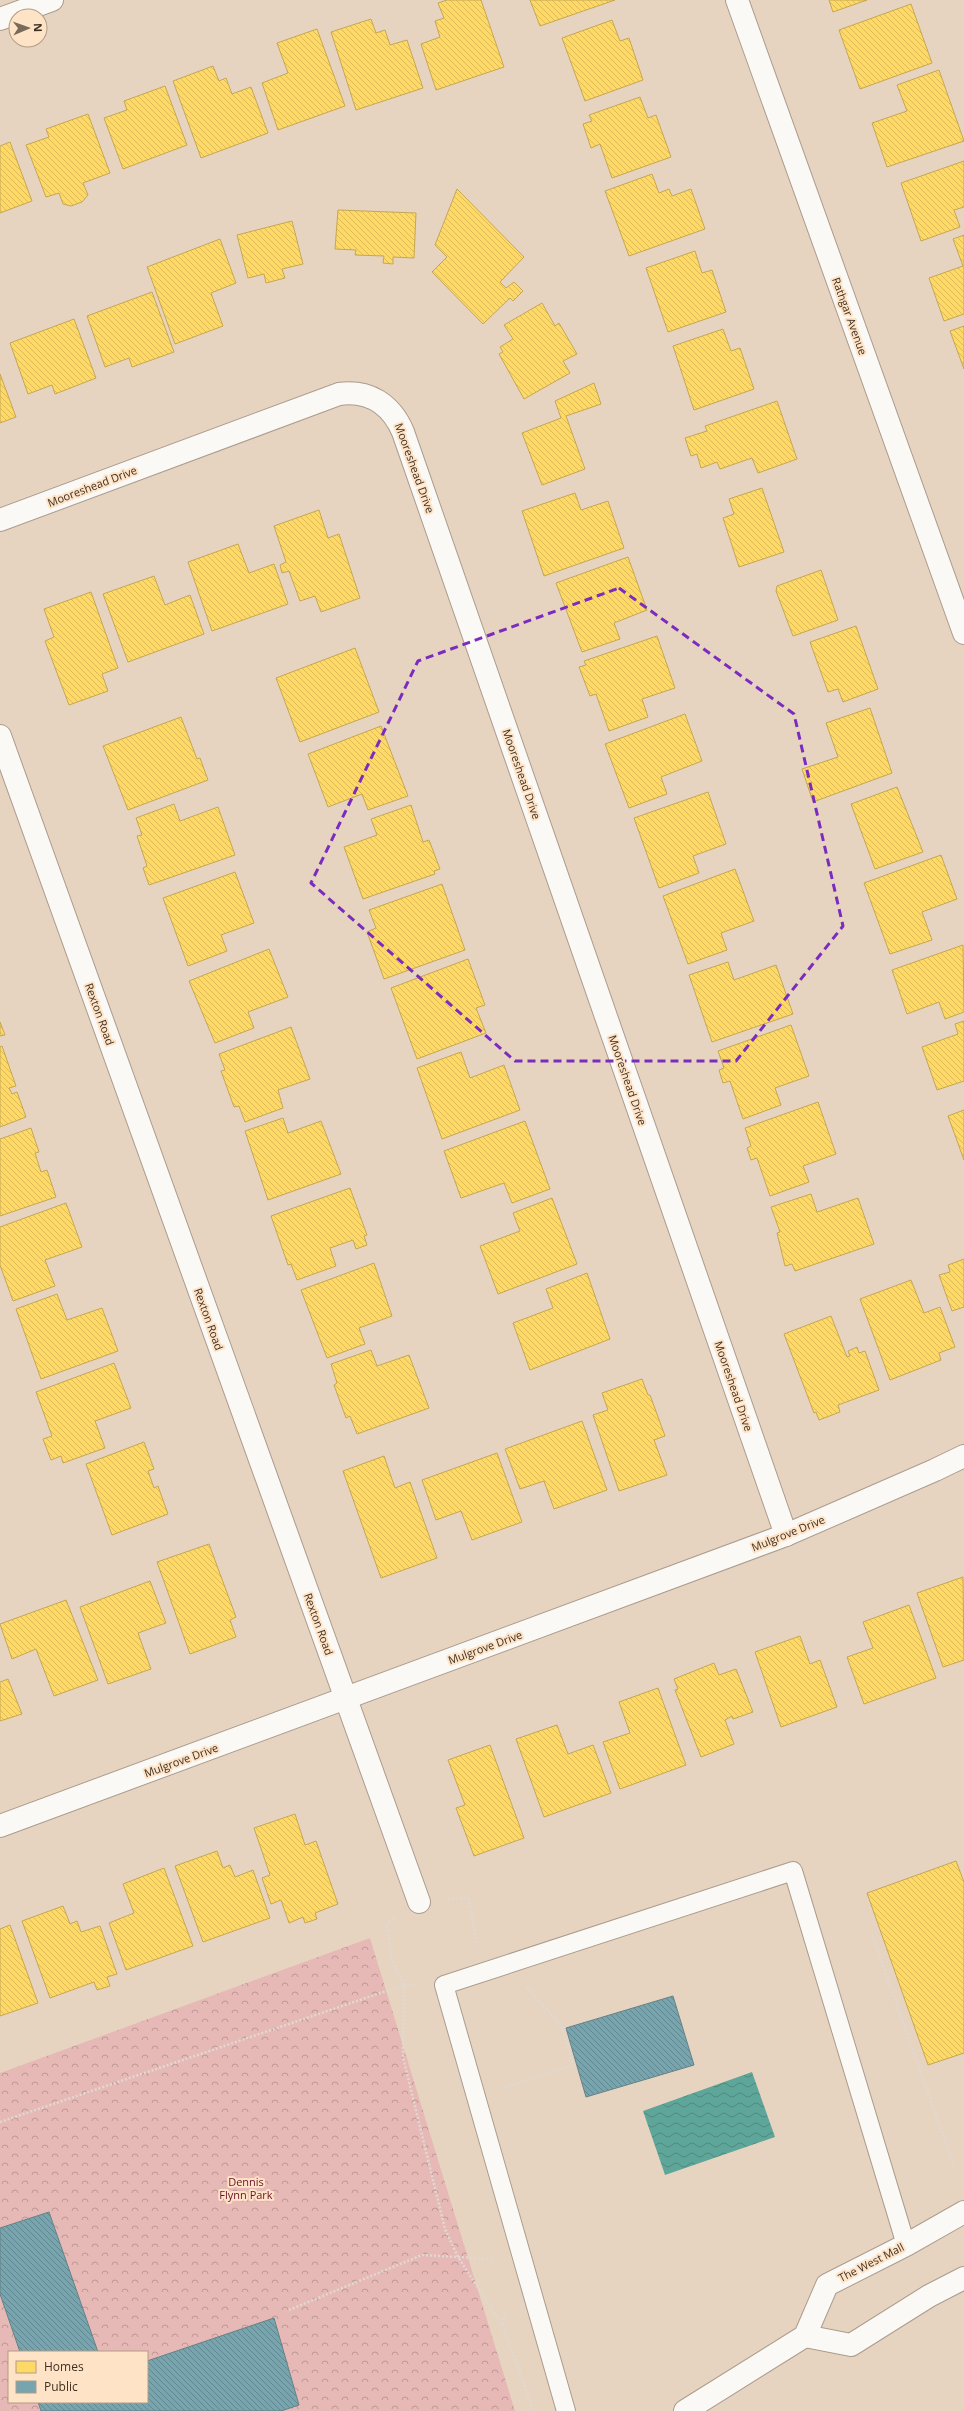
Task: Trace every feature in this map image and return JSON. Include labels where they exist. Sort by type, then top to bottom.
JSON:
[{"type":"street","points":[[0,20],[52,0]]},
{"type":"street","name":"Rathgar Avenue","points":[[737,0],[964,633]]},
{"type":"street","name":"Mooreshead Drive","points":[[0,520],[339,394],[359,393],[369,396],[378,400],[394,414],[406,440],[786,1535]]},
{"type":"street","name":"Rexton Road","points":[[0,736],[419,1902]]},
{"type":"street","name":"Mulgrove Drive","points":[[0,1826],[786,1535],[964,1456]]},
{"type":"street","name":"The West Mall","points":[[805,2336],[827,2285],[906,2245],[964,2212]]},
{"type":"street","points":[[685,2411],[805,2336],[851,2345],[929,2296],[964,2278]]},
{"type":"lane","points":[[566,2411],[444,1985],[793,1872],[906,2245]]},
{"type":"path","points":[[872,1935],[954,2166]]},
{"type":"path","points":[[476,2097],[573,2065],[561,2025],[506,1965]]},
{"type":"path","points":[[0,2122],[404,1985],[444,1985]]},
{"type":"path","points":[[404,1985],[403,2057],[445,2229],[458,2257],[502,2325],[531,2403],[530,2411]]},
{"type":"path","points":[[288,2310],[422,2255],[522,2260],[502,2325]]},
{"type":"highlighted area","points":[[619,588],[794,714],[843,926],[736,1061],[515,1061],[311,883],[418,661]]},
{"type":"green space","name":"Dennis Flynn Park","points":[[370,1938],[515,2411],[0,2411],[0,2073]]},
{"type":"water","points":[[752,2072],[775,2137],[665,2175],[643,2111]]},
{"type":"building: Homes","points":[[447,0],[481,0],[504,67],[436,90],[421,44],[440,37],[435,21],[444,18],[438,3]]},
{"type":"building: Homes","points":[[530,0],[615,0],[540,26]]},
{"type":"building: Homes","points":[[829,0],[867,0],[833,12]]},
{"type":"building: Homes","points":[[911,4],[932,63],[860,89],[839,30]]},
{"type":"building: Homes","points":[[371,19],[376,33],[385,30],[390,45],[407,40],[423,88],[356,110],[331,32]]},
{"type":"building: Homes","points":[[612,20],[620,41],[629,38],[643,80],[585,101],[562,38]]},
{"type":"building: Homes","points":[[317,29],[345,106],[278,130],[262,83],[288,73],[277,43]]},
{"type":"building: Homes","points":[[213,66],[219,81],[226,78],[232,94],[251,87],[268,133],[201,158],[173,81]]},
{"type":"building: Homes","points":[[939,70],[964,141],[887,167],[872,123],[907,111],[897,85]]},
{"type":"building: Homes","points":[[165,86],[187,145],[123,169],[104,118],[127,110],[124,101]]},
{"type":"building: Homes","points":[[640,97],[648,118],[656,115],[671,157],[612,178],[600,144],[591,148],[583,124],[592,121],[589,115]]},
{"type":"building: Homes","points":[[88,114],[110,173],[83,183],[88,195],[82,202],[71,206],[63,204],[59,193],[46,197],[26,145],[49,137],[46,129]]},
{"type":"building: Homes","points":[[10,142],[32,201],[0,213],[0,146]]},
{"type":"building: Homes","points":[[964,161],[964,207],[954,210],[960,227],[921,241],[901,183]]},
{"type":"building: Homes","points":[[652,174],[659,193],[669,189],[672,196],[691,189],[705,229],[629,256],[605,191]]},
{"type":"building: Homes","points":[[457,189],[524,257],[500,282],[506,288],[514,282],[523,291],[513,301],[510,298],[483,324],[432,272],[447,257],[435,245]]},
{"type":"building: Homes","points":[[338,210],[416,213],[414,258],[393,257],[393,264],[383,263],[384,256],[355,255],[356,250],[335,249]]},
{"type":"building: Homes","points":[[292,221],[303,264],[282,269],[285,278],[266,283],[264,274],[248,278],[237,235]]},
{"type":"building: Homes","points":[[964,235],[964,314],[944,321],[929,278],[963,266],[953,239]]},
{"type":"building: Homes","points":[[220,239],[236,283],[211,293],[223,326],[175,344],[147,267]]},
{"type":"building: Homes","points":[[695,251],[702,273],[712,270],[726,312],[668,332],[646,268]]},
{"type":"building: Homes","points":[[152,292],[174,352],[132,367],[129,358],[105,367],[87,316]]},
{"type":"building: Homes","points":[[542,303],[555,326],[559,323],[577,354],[563,361],[570,373],[524,399],[499,354],[503,352],[500,347],[513,339],[504,325]]},
{"type":"building: Homes","points":[[74,319],[96,378],[55,394],[52,385],[28,394],[10,343]]},
{"type":"building: Homes","points":[[964,326],[964,369],[950,331]]},
{"type":"building: Homes","points":[[723,329],[731,351],[740,348],[754,389],[694,410],[673,346]]},
{"type":"building: Homes","points":[[0,374],[16,417],[0,423]]},
{"type":"building: Homes","points":[[594,383],[601,404],[566,416],[585,469],[542,485],[522,433],[561,418],[555,401]]},
{"type":"building: Homes","points":[[777,401],[797,459],[758,473],[752,458],[720,469],[717,462],[701,468],[697,454],[691,456],[685,438],[707,431],[705,426]]},
{"type":"building: Homes","points":[[762,488],[784,552],[739,567],[723,518],[734,514],[729,499]]},
{"type":"building: Homes","points":[[575,493],[581,510],[608,501],[624,548],[544,576],[522,511]]},
{"type":"building: Homes","points":[[319,510],[328,538],[339,534],[360,598],[321,612],[315,596],[300,601],[289,571],[282,573],[280,565],[286,562],[274,526]]},
{"type":"building: Homes","points":[[238,544],[249,573],[274,564],[288,604],[212,631],[188,562]]},
{"type":"building: Homes","points":[[628,557],[647,610],[614,623],[620,639],[582,652],[556,583]]},
{"type":"building: Homes","points":[[821,570],[838,620],[793,636],[776,591],[777,586]]},
{"type":"building: Homes","points":[[154,576],[165,605],[190,595],[204,634],[128,662],[103,594]]},
{"type":"building: Homes","points":[[91,592],[118,668],[102,674],[108,691],[69,705],[45,641],[54,637],[44,609]]},
{"type":"building: Homes","points":[[856,626],[878,689],[843,702],[838,689],[828,692],[810,642]]},
{"type":"building: Homes","points":[[657,636],[675,688],[642,699],[648,717],[609,731],[596,694],[590,696],[579,667],[586,665],[584,661]]},
{"type":"building: Homes","points":[[355,648],[379,712],[300,742],[276,678]]},
{"type":"building: Homes","points":[[870,708],[892,773],[813,802],[802,769],[838,757],[826,723]]},
{"type":"building: Homes","points":[[685,714],[702,761],[661,777],[667,794],[629,808],[605,744]]},
{"type":"building: Homes","points":[[181,717],[197,759],[200,758],[208,780],[128,810],[103,746]]},
{"type":"building: Homes","points":[[381,726],[408,796],[368,810],[362,794],[328,807],[308,754]]},
{"type":"building: Homes","points":[[897,787],[923,852],[875,869],[851,804]]},
{"type":"building: Homes","points":[[708,792],[726,844],[693,856],[699,873],[659,888],[634,818]]},
{"type":"building: Homes","points":[[174,804],[180,821],[218,807],[235,855],[149,885],[143,868],[147,866],[137,836],[142,835],[136,818]]},
{"type":"building: Homes","points":[[411,805],[423,842],[429,840],[440,869],[434,871],[435,874],[363,899],[344,847],[377,835],[371,819]]},
{"type":"building: Homes","points":[[941,855],[957,899],[922,912],[932,940],[890,954],[864,883]]},
{"type":"building: Homes","points":[[735,869],[754,921],[721,933],[727,950],[688,964],[663,896]]},
{"type":"building: Homes","points":[[235,872],[254,923],[221,935],[227,951],[188,966],[163,898]]},
{"type":"building: Homes","points":[[442,884],[465,950],[384,979],[367,932],[376,928],[369,910]]},
{"type":"building: Homes","points":[[963,945],[964,1012],[945,1019],[939,1002],[907,1014],[892,970]]},
{"type":"building: Homes","points":[[269,949],[288,997],[248,1012],[254,1028],[215,1043],[189,981]]},
{"type":"building: Homes","points":[[468,959],[485,1005],[476,1008],[486,1033],[417,1059],[391,988]]},
{"type":"building: Homes","points":[[728,962],[734,980],[776,965],[793,1014],[712,1042],[689,975]]},
{"type":"building: Homes","points":[[964,1021],[964,1081],[937,1090],[922,1047],[958,1034],[955,1024]]},
{"type":"building: Homes","points":[[0,1022],[5,1035],[0,1036]]},
{"type":"building: Homes","points":[[791,1025],[809,1076],[775,1088],[781,1105],[743,1119],[730,1081],[723,1083],[719,1070],[724,1068],[718,1051]]},
{"type":"building: Homes","points":[[291,1027],[310,1079],[278,1090],[283,1108],[245,1122],[239,1106],[234,1107],[221,1071],[225,1070],[219,1054]]},
{"type":"building: Homes","points":[[2,1046],[16,1086],[9,1088],[12,1094],[17,1092],[26,1117],[0,1127],[0,1047]]},
{"type":"building: Homes","points":[[461,1052],[470,1078],[504,1065],[520,1110],[442,1139],[417,1068]]},
{"type":"building: Homes","points":[[818,1102],[836,1154],[803,1166],[809,1182],[770,1196],[757,1158],[751,1160],[747,1148],[751,1146],[745,1128]]},
{"type":"building: Homes","points":[[964,1110],[964,1160],[948,1116]]},
{"type":"building: Homes","points":[[283,1118],[288,1133],[321,1121],[341,1174],[268,1200],[245,1131]]},
{"type":"building: Homes","points":[[525,1121],[550,1189],[512,1203],[504,1183],[461,1198],[444,1151]]},
{"type":"building: Homes","points":[[31,1128],[39,1152],[35,1153],[41,1172],[47,1170],[56,1197],[0,1216],[0,1139]]},
{"type":"building: Homes","points":[[350,1188],[367,1235],[364,1236],[367,1245],[356,1249],[353,1240],[330,1248],[336,1266],[297,1280],[291,1264],[288,1265],[271,1216]]},
{"type":"building: Homes","points":[[811,1194],[817,1212],[858,1198],[874,1244],[795,1271],[792,1264],[785,1266],[777,1233],[780,1232],[771,1207]]},
{"type":"building: Homes","points":[[552,1198],[577,1264],[498,1294],[480,1246],[520,1231],[513,1213]]},
{"type":"building: Homes","points":[[66,1203],[82,1247],[45,1260],[55,1286],[13,1301],[0,1265],[0,1227]]},
{"type":"building: Homes","points":[[964,1259],[964,1307],[952,1311],[939,1275],[950,1272],[948,1265]]},
{"type":"building: Homes","points":[[374,1263],[392,1316],[359,1328],[365,1344],[327,1358],[301,1290]]},
{"type":"building: Homes","points":[[587,1273],[610,1339],[530,1370],[513,1323],[553,1308],[546,1289]]},
{"type":"building: Homes","points":[[911,1280],[924,1313],[940,1307],[955,1347],[939,1353],[941,1360],[890,1380],[860,1299]]},
{"type":"building: Homes","points":[[57,1294],[67,1320],[102,1308],[118,1351],[41,1379],[16,1309]]},
{"type":"building: Homes","points":[[831,1316],[847,1357],[850,1356],[848,1351],[857,1347],[859,1353],[865,1351],[879,1390],[838,1405],[840,1412],[819,1420],[816,1412],[814,1413],[784,1334]]},
{"type":"building: Homes","points":[[371,1350],[377,1366],[409,1355],[429,1408],[357,1434],[350,1416],[346,1418],[334,1385],[337,1383],[331,1364]]},
{"type":"building: Homes","points":[[114,1363],[131,1408],[95,1421],[105,1448],[63,1463],[61,1456],[51,1460],[43,1439],[52,1436],[36,1392]]},
{"type":"building: Homes","points":[[642,1379],[648,1395],[650,1395],[665,1436],[654,1440],[667,1475],[619,1491],[593,1415],[608,1410],[602,1393]]},
{"type":"building: Homes","points":[[582,1421],[607,1490],[554,1509],[544,1481],[520,1489],[505,1449]]},
{"type":"building: Homes","points":[[144,1442],[154,1469],[148,1471],[154,1488],[158,1486],[168,1514],[112,1535],[86,1464]]},
{"type":"building: Homes","points":[[497,1453],[522,1522],[472,1540],[461,1511],[436,1520],[422,1480]]},
{"type":"building: Homes","points":[[384,1456],[395,1488],[410,1482],[437,1558],[381,1578],[343,1471]]},
{"type":"building: Homes","points":[[209,1544],[236,1617],[230,1620],[236,1637],[190,1654],[157,1562]]},
{"type":"building: Homes","points":[[963,1577],[964,1660],[943,1667],[917,1593]]},
{"type":"building: Homes","points":[[150,1581],[166,1623],[138,1633],[151,1669],[108,1684],[80,1607]]},
{"type":"building: Homes","points":[[66,1600],[98,1680],[54,1696],[36,1649],[12,1659],[0,1624]]},
{"type":"building: Homes","points":[[909,1605],[936,1678],[864,1704],[847,1657],[873,1648],[863,1622]]},
{"type":"building: Homes","points":[[800,1636],[810,1664],[820,1660],[837,1707],[781,1727],[755,1652]]},
{"type":"building: Homes","points":[[714,1663],[719,1675],[736,1669],[753,1712],[733,1719],[732,1716],[725,1720],[734,1744],[701,1757],[675,1690],[678,1689],[674,1679]]},
{"type":"building: Homes","points":[[8,1679],[22,1714],[0,1721],[0,1682]]},
{"type":"building: Homes","points":[[658,1688],[686,1765],[620,1789],[603,1742],[630,1733],[619,1702]]},
{"type":"building: Homes","points":[[557,1725],[568,1754],[593,1745],[611,1793],[544,1817],[516,1739]]},
{"type":"building: Homes","points":[[490,1745],[524,1838],[474,1856],[456,1808],[465,1805],[448,1760]]},
{"type":"building: Homes","points":[[295,1814],[305,1845],[316,1841],[338,1904],[315,1913],[317,1919],[305,1923],[303,1917],[289,1923],[281,1900],[271,1904],[262,1878],[270,1875],[254,1828]]},
{"type":"building: Homes","points":[[217,1851],[223,1868],[230,1865],[235,1877],[253,1870],[270,1918],[203,1942],[175,1866]]},
{"type":"building: Homes","points":[[956,1861],[964,1882],[964,2053],[928,2065],[867,1893]]},
{"type":"building: Homes","points":[[164,1868],[193,1946],[126,1970],[109,1923],[134,1913],[123,1884]]},
{"type":"building: Homes","points":[[63,1906],[70,1924],[77,1921],[81,1932],[100,1926],[117,1974],[107,1977],[110,1986],[97,1990],[94,1982],[50,1998],[22,1921]]},
{"type":"building: Homes","points":[[10,1925],[38,2003],[0,2016],[0,1929]]},
{"type":"building: Public","points":[[673,1996],[694,2065],[586,2097],[566,2028]]},
{"type":"building: Public","points":[[49,2212],[98,2351],[20,2351],[0,2294],[0,2228]]},
{"type":"building: Public","points":[[274,2318],[299,2405],[281,2411],[41,2411],[38,2403],[148,2403],[148,2361]]}]
